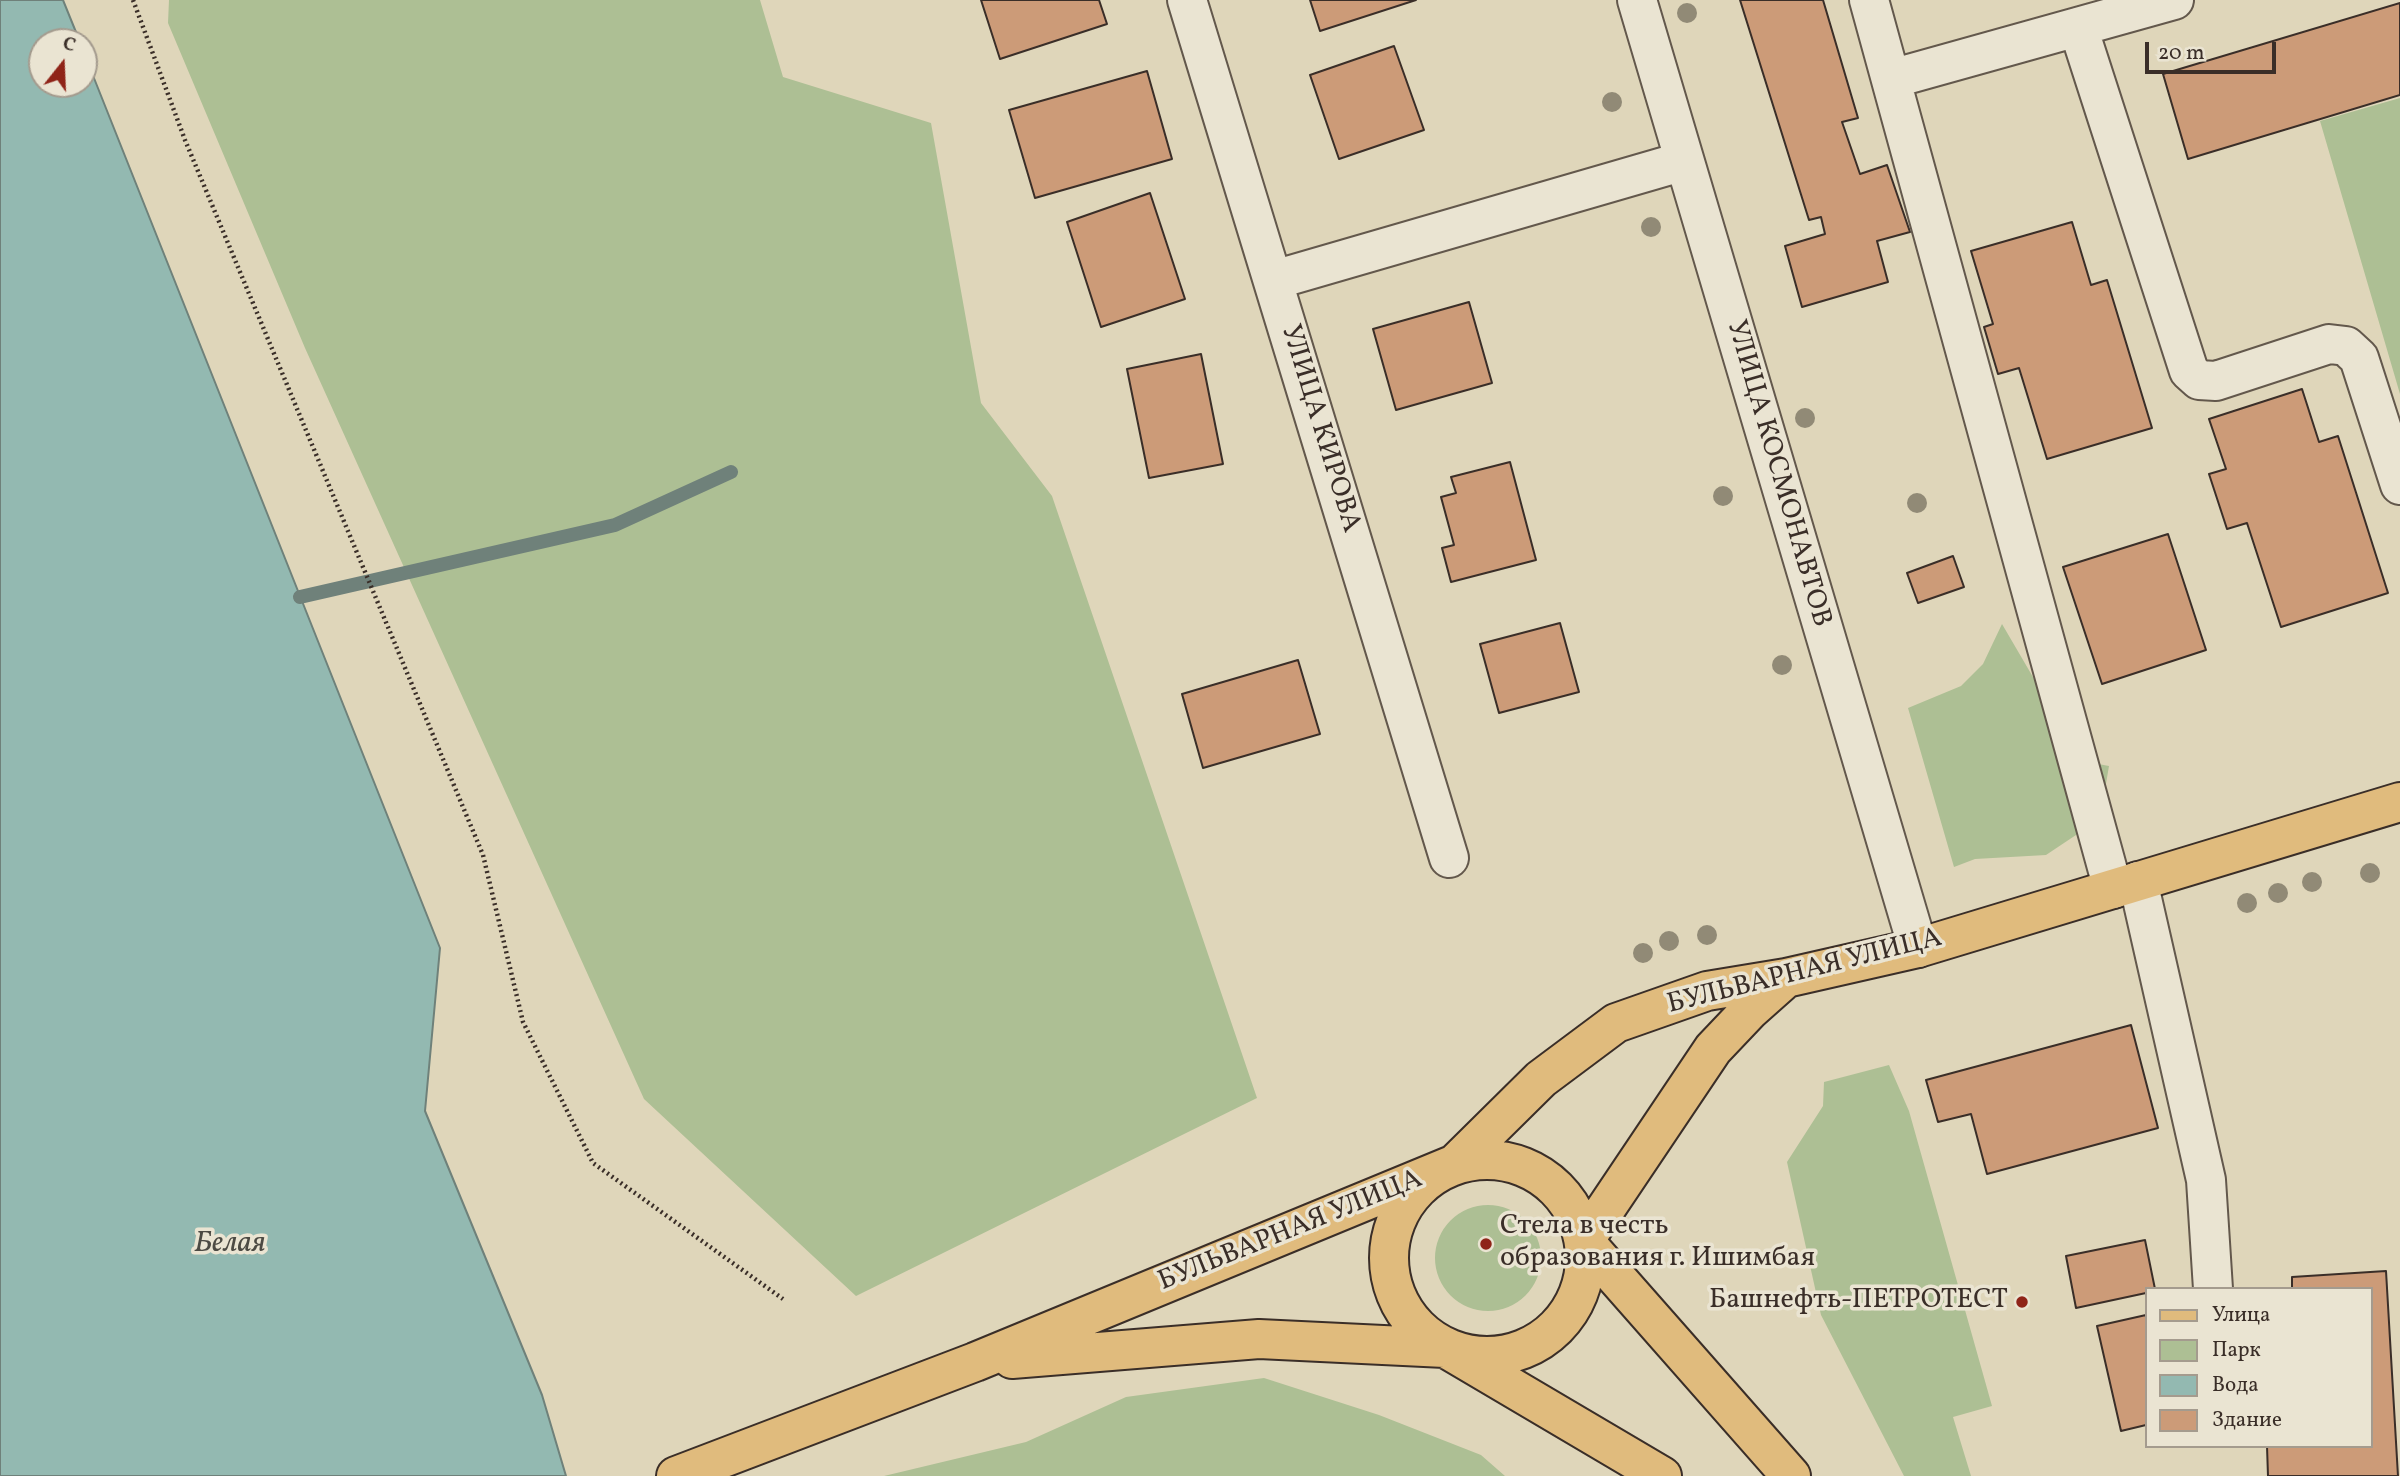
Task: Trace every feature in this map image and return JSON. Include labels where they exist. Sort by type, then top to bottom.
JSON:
[{"type":"main road","name":"БУЛЬВАРНАЯ УЛИЦА","points":[[676,1476],[975,1362],[1455,1164],[1541,1079],[1616,1023],[1707,991],[1786,978],[1918,948],[2400,802]]},
{"type":"main road","points":[[1584,1241],[1713,1049],[1750,1010],[1786,978]]},
{"type":"main road","points":[[975,1362],[1259,1339],[1445,1348],[1474,1357],[1505,1355],[1534,1346],[1559,1326],[1576,1301],[1585,1272],[1584,1241],[1572,1209],[1551,1183],[1522,1166],[1489,1160],[1455,1164],[1426,1180],[1403,1205],[1390,1236],[1388,1270],[1397,1302],[1417,1329],[1445,1348],[1662,1476]]},
{"type":"main road","points":[[1584,1241],[1791,1476]]},
{"type":"street","name":"УЛИЦА КИРОВА","points":[[1187,0],[1449,858]]},
{"type":"street","name":"УЛИЦА КОСМОНАВТОВ","points":[[1637,0],[1918,948]]},
{"type":"street","points":[[1869,0],[2126,885],[2206,1180],[2213,1287]]},
{"type":"street","points":[[1891,79],[2174,0]]},
{"type":"street","points":[[2078,27],[2189,372],[2199,380],[2216,381],[2329,345],[2346,346],[2359,358],[2400,485]]},
{"type":"street","points":[[1274,280],[1685,161]]},
{"type":"path","points":[[133,0],[185,140],[483,855],[523,1022],[593,1163],[783,1299]]},
{"type":"green space","points":[[169,0],[760,0],[783,77],[931,123],[981,403],[1052,496],[1257,1098],[856,1296],[644,1099],[305,348],[168,23]]},
{"type":"green space","points":[[2400,98],[2400,394],[2320,121]]},
{"type":"green space","points":[[2002,624],[2082,761],[2109,766],[2100,819],[2046,855],[1975,859],[1954,867],[1908,708],[1961,686],[1983,664]]},
{"type":"green space","points":[[1889,1065],[1909,1111],[1992,1406],[1953,1417],[1971,1476],[1904,1476],[1821,1315],[1787,1162],[1823,1106],[1824,1082]]},
{"type":"green space","points":[[1488,1205],[1508,1209],[1525,1221],[1537,1238],[1541,1258],[1537,1278],[1525,1295],[1508,1307],[1488,1311],[1468,1307],[1451,1295],[1439,1278],[1435,1258],[1439,1238],[1451,1221],[1468,1209]]},
{"type":"green space","points":[[1264,1378],[1379,1415],[1481,1455],[1505,1476],[884,1476],[1026,1442],[1126,1397]]},
{"type":"water","name":"Белая","points":[[0,0],[63,0],[74,28],[28,28],[28,98],[98,98],[98,88],[440,948],[425,1111],[542,1395],[566,1476],[0,1476]]},
{"type":"building","points":[[981,0],[1099,0],[1107,24],[1000,59]]},
{"type":"building","points":[[1310,0],[1416,0],[1320,31]]},
{"type":"building","points":[[1740,0],[1823,0],[1858,118],[1842,122],[1860,174],[1887,165],[1910,232],[1877,241],[1888,282],[1802,307],[1785,246],[1825,234],[1821,217],[1809,220]]},
{"type":"building","points":[[2400,3],[2400,95],[2188,159],[2163,74]]},
{"type":"building","points":[[1394,46],[1424,130],[1339,159],[1310,75]]},
{"type":"building","points":[[1147,71],[1172,159],[1035,198],[1009,110]]},
{"type":"building","points":[[1150,193],[1185,299],[1101,327],[1067,222]]},
{"type":"building","points":[[2072,222],[2091,285],[2107,280],[2152,428],[2047,459],[2019,368],[1998,374],[1984,327],[1993,324],[1971,251]]},
{"type":"building","points":[[1469,302],[1492,383],[1396,410],[1373,329]]},
{"type":"building","points":[[1201,354],[1223,464],[1149,478],[1127,369]]},
{"type":"building","points":[[2302,389],[2319,442],[2338,436],[2388,593],[2281,627],[2247,523],[2227,529],[2209,474],[2226,469],[2209,419]]},
{"type":"building","points":[[1510,462],[1536,560],[1451,582],[1442,548],[1454,545],[1441,497],[1456,493],[1451,477]]},
{"type":"building","points":[[2168,534],[2206,650],[2102,684],[2063,567]]},
{"type":"building","points":[[1953,556],[1964,587],[1918,603],[1907,573]]},
{"type":"building","points":[[1560,623],[1579,692],[1499,713],[1480,644]]},
{"type":"building","points":[[1298,660],[1320,734],[1203,768],[1182,694]]},
{"type":"building","points":[[2131,1025],[2158,1128],[1987,1174],[1971,1114],[1938,1122],[1926,1080]]},
{"type":"building","points":[[2145,1240],[2155,1287],[2144,1287],[2144,1293],[2076,1308],[2066,1256]]},
{"type":"building","points":[[2386,1271],[2398,1476],[2268,1476],[2267,1448],[2372,1448],[2372,1287],[2292,1287],[2292,1277]]},
{"type":"building","points":[[2144,1315],[2144,1425],[2121,1431],[2097,1326]]},
{"type":"waterway","points":[[300,597],[615,525],[731,472]]},
{"type":"place","name":"Стела в честь образования г. Ишимбая","points":[[1486,1244]]},
{"type":"place","name":"Башнефть-ПЕТРОТЕСТ","points":[[2022,1302]]}]
